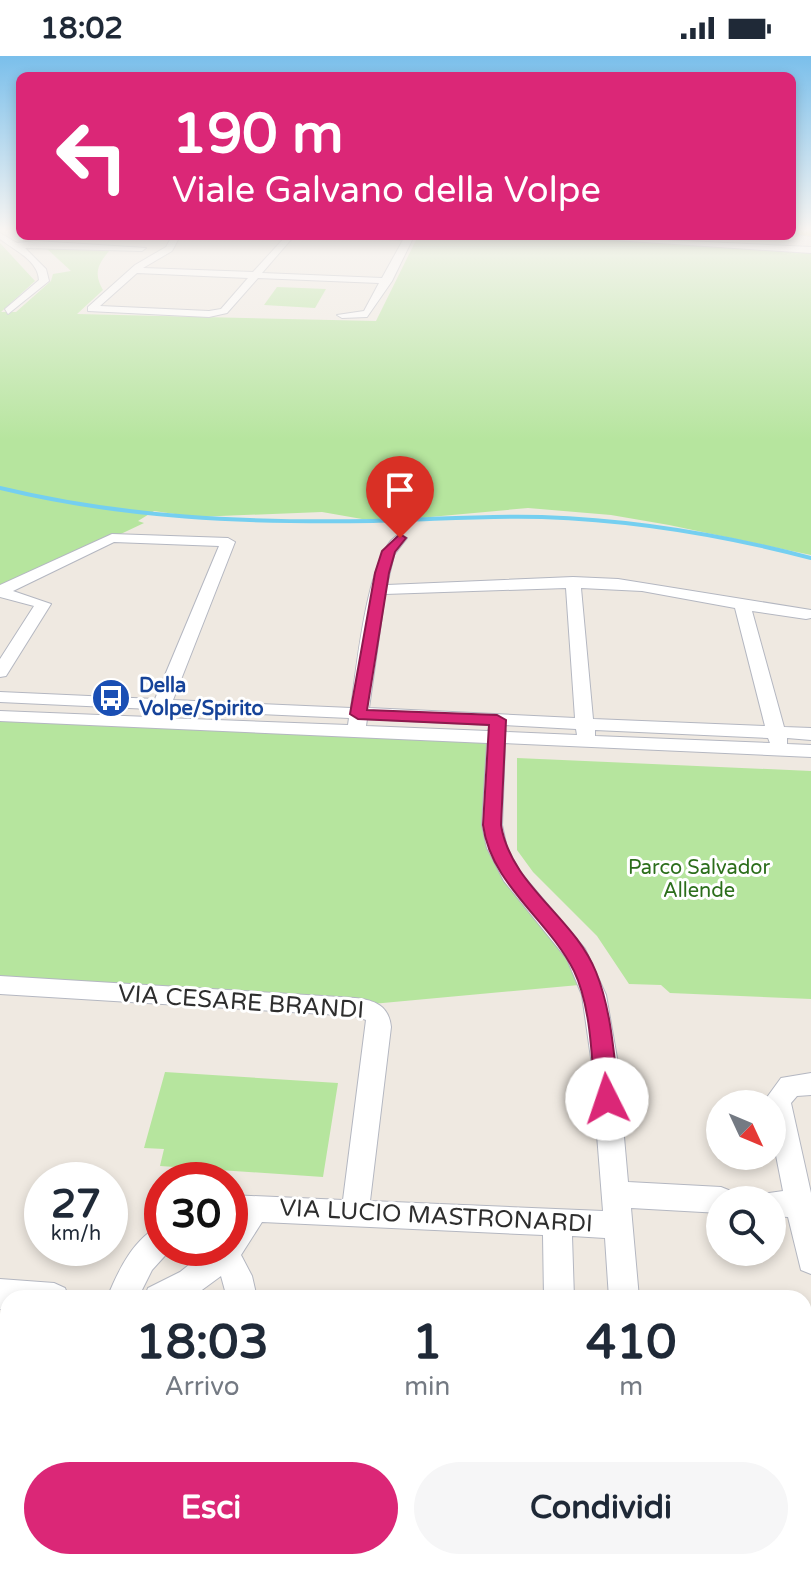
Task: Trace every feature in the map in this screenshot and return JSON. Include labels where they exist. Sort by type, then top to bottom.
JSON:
[{"type":"street","points":[[8,311],[22,300]]},
{"type":"street","points":[[100,300],[91,309],[219,313],[227,310],[236,300]]},
{"type":"street","points":[[342,315],[367,314],[376,300]]},
{"type":"street","points":[[0,592],[112,538],[228,542],[153,723]]},
{"type":"street","points":[[357,724],[378,589],[387,554],[400,538]]},
{"type":"street","points":[[378,589],[447,591],[573,582],[664,588],[806,614]]},
{"type":"street","points":[[573,582],[586,733]]},
{"type":"street","points":[[0,592],[43,604],[0,672]]},
{"type":"street","points":[[742,604],[779,742]]},
{"type":"street","points":[[0,697],[162,705],[357,724]]},
{"type":"street","points":[[0,716],[153,723],[357,724],[586,733],[779,742],[811,751]]},
{"type":"street","points":[[497,730],[492,825],[497,848],[512,876],[577,955],[594,995],[604,1058],[623,1290]]},
{"type":"street","points":[[779,742],[811,734]]},
{"type":"street","name":"VIA CESARE BRANDI","points":[[0,985],[355,1007],[373,1011],[378,1017],[379,1027],[355,1212]]},
{"type":"street","points":[[785,1186],[778,1100],[790,1086],[811,1084]]},
{"type":"street","points":[[614,1194],[706,1199]]},
{"type":"street","points":[[786,1204],[811,1260]]},
{"type":"street","name":"VIA LUCIO MASTRONARDI","points":[[248,1208],[617,1225]]},
{"type":"street","points":[[557,1222],[559,1290]]},
{"type":"street","points":[[126,1290],[144,1258]]},
{"type":"street","points":[[175,1290],[195,1280],[211,1266]]},
{"type":"street","points":[[232,1266],[240,1290]]},
{"type":"green space","points":[[0,300],[15,300],[1,312],[16,312],[30,300],[93,300],[77,314],[376,321],[387,300],[811,300],[811,555],[611,515],[528,508],[408,519],[362,519],[322,512],[196,517],[154,511],[138,521],[144,523],[0,591]]},
{"type":"green space","points":[[268,300],[320,300],[315,308],[264,305]]},
{"type":"green space","points":[[0,716],[496,739],[495,840],[590,984],[372,1004],[0,981]]},
{"type":"green space","name":"Parco Salvador Allende","points":[[517,758],[811,771],[811,999],[670,993],[661,985],[629,984],[597,936],[533,872],[517,850]]},
{"type":"green space","points":[[165,1072],[338,1083],[323,1177],[248,1172],[248,1162],[161,1162],[164,1149],[144,1148]]},
{"type":"waterway","points":[[0,488],[92,506],[232,519],[373,521],[521,517],[610,521],[745,542],[811,558]]},
{"type":"place","name":"Della Volpe/Spirito","points":[[111,698]]},
{"type":"route","points":[[400,538],[388,551],[378,589],[358,714],[497,720],[494,840],[508,870],[567,941],[586,973],[594,995],[600,1030],[607,1099]]}]
